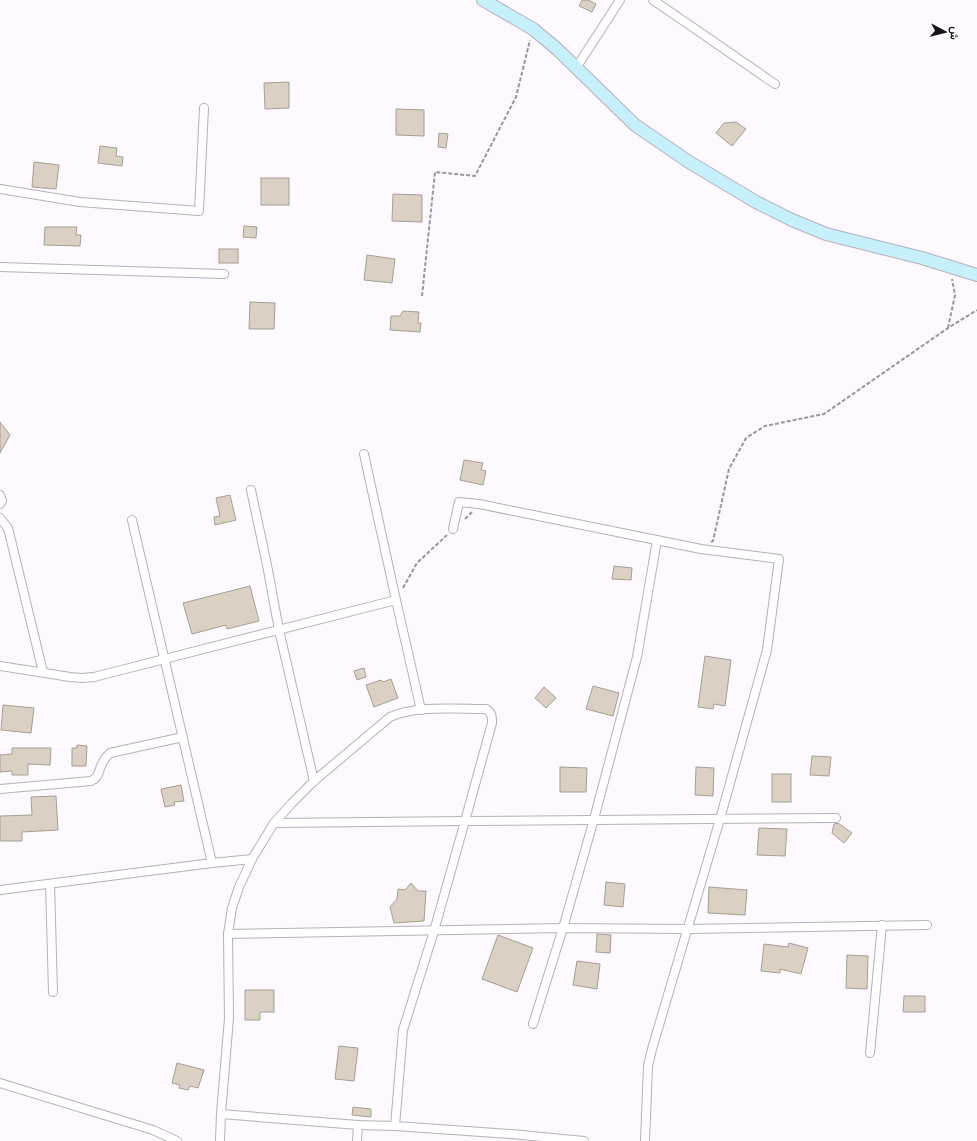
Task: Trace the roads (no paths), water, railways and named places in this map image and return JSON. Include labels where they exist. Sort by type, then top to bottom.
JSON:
[{"type":"street","points":[[483,0],[533,29],[635,125],[689,162],[756,202],[792,220],[826,234],[950,266],[977,275]]},
{"type":"street","points":[[576,68],[620,0]]},
{"type":"street","points":[[653,0],[775,84]]},
{"type":"street","points":[[0,189],[80,202],[199,211],[204,108]]},
{"type":"street","points":[[0,267],[224,274]]},
{"type":"street","points":[[364,454],[422,710]]},
{"type":"street","points":[[251,490],[280,630],[314,781]]},
{"type":"street","points":[[0,495],[2,501],[0,504]]},
{"type":"street","points":[[453,529],[459,502],[479,504],[701,549],[779,559],[767,650],[720,819],[648,1066],[645,1141]]},
{"type":"street","points":[[0,518],[8,528],[42,672]]},
{"type":"street","points":[[132,520],[212,863]]},
{"type":"street","points":[[533,1024],[563,928],[594,819],[637,656],[657,540]]},
{"type":"street","points":[[0,666],[70,677],[94,677],[396,600]]},
{"type":"street","points":[[220,1141],[229,1018],[228,934],[232,908],[239,887],[252,859],[274,823],[314,781],[390,717],[400,713],[422,710],[486,709],[492,716],[492,723],[434,931],[403,1030],[395,1126]]},
{"type":"street","points":[[0,788],[91,781],[96,779],[105,758],[110,753],[183,737]]},
{"type":"street","points":[[274,823],[836,818]]},
{"type":"street","points":[[0,890],[252,859]]},
{"type":"street","points":[[50,884],[53,992]]},
{"type":"street","points":[[870,1053],[882,925]]},
{"type":"street","points":[[228,934],[563,928],[688,929],[927,925]]},
{"type":"street","points":[[0,1083],[153,1130],[177,1141]]},
{"type":"street","points":[[221,1114],[358,1125],[511,1134],[584,1141]]},
{"type":"street","points":[[357,1141],[358,1125]]}]
